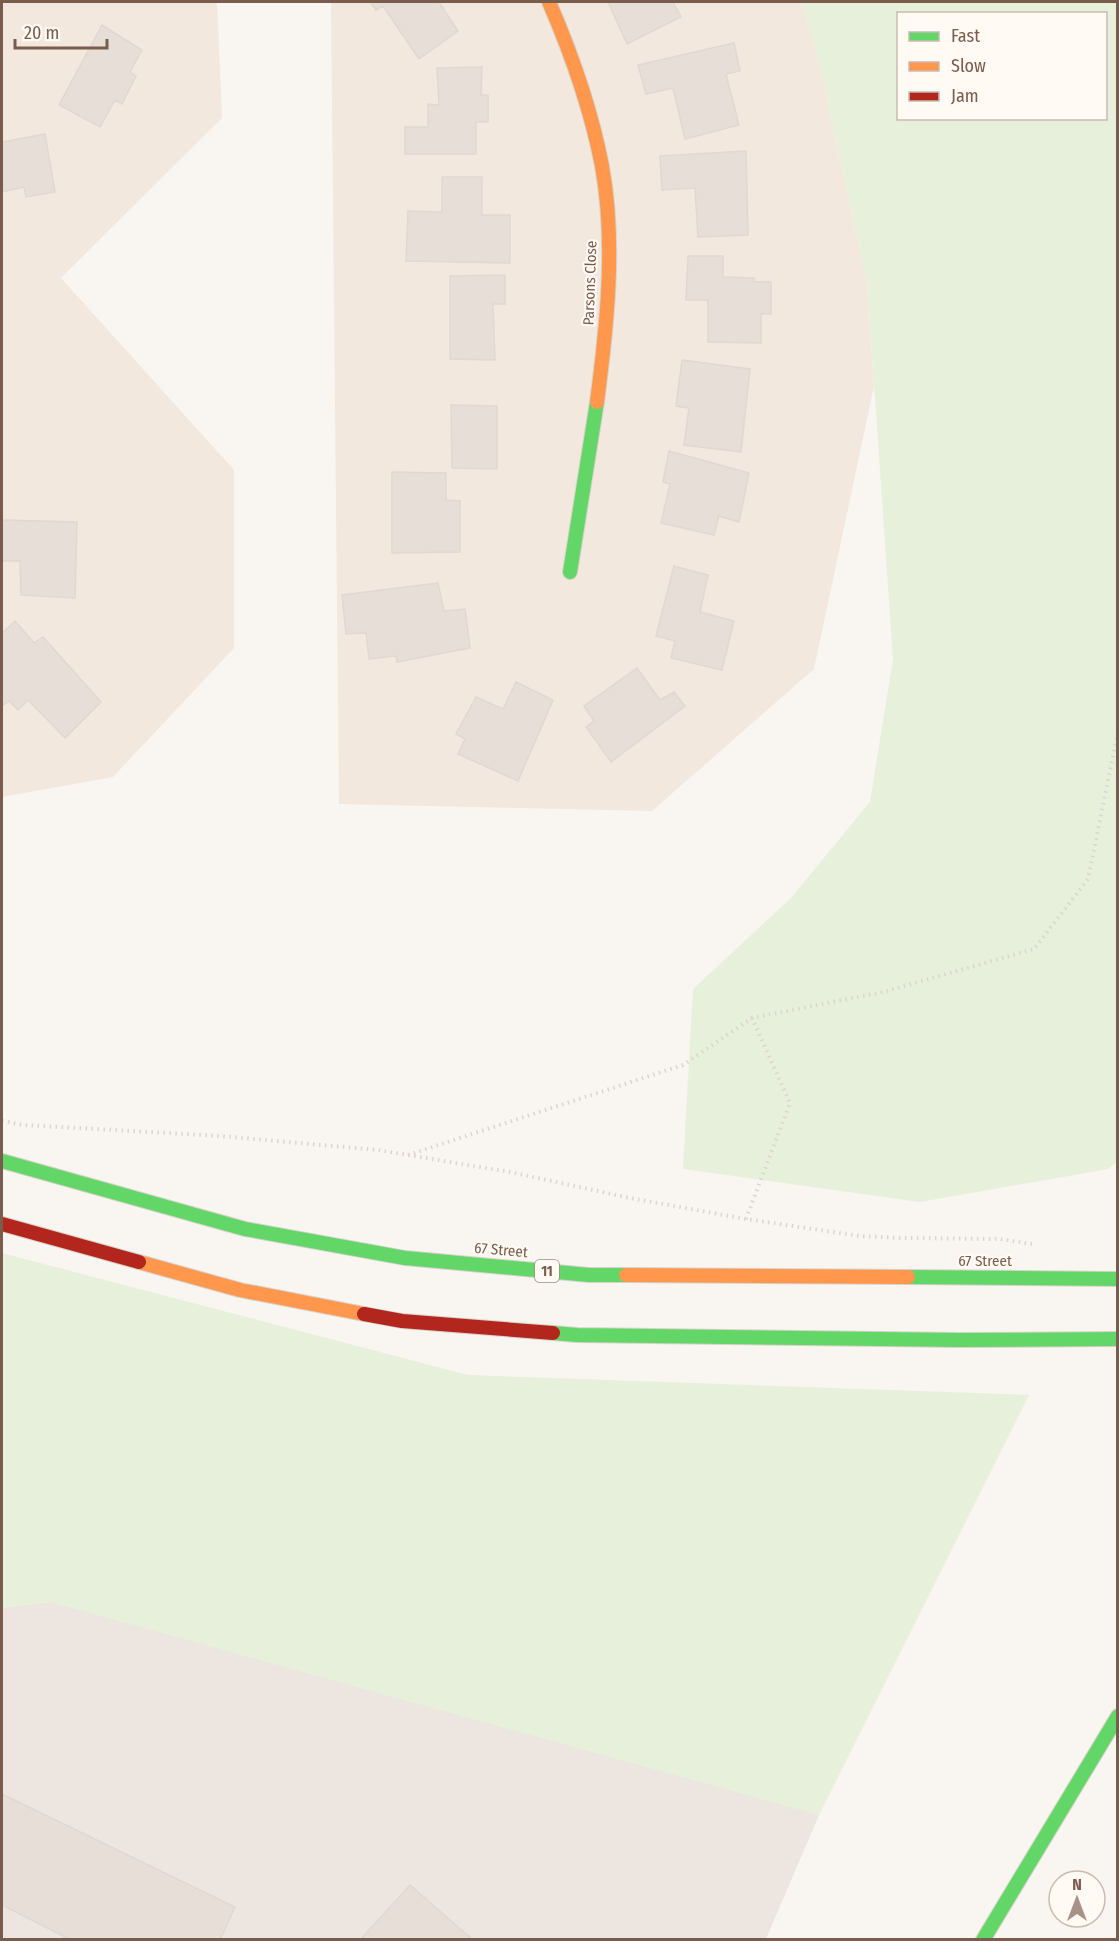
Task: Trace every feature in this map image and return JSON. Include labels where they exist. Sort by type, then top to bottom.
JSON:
[{"type":"main road","name":"Parsons Close","points":[[549,2],[591,114],[604,186],[608,229],[606,316],[599,383],[570,572]]},
{"type":"main road","name":"67 Street","points":[[2,1161],[245,1229],[405,1258],[589,1275],[1111,1279]]},
{"type":"main road","points":[[2,1224],[240,1290],[402,1321],[577,1335],[1118,1339]]},
{"type":"main road","points":[[983,1940],[1118,1716]]},
{"type":"path","points":[[407,1156],[683,1065],[752,1018],[883,992],[1034,949],[1088,879],[1118,732]]},
{"type":"path","points":[[746,1219],[790,1103],[752,1018]]},
{"type":"path","points":[[2,1121],[24,1125],[232,1137],[346,1147],[510,1172],[630,1198],[746,1219],[860,1236],[901,1239],[1000,1239],[1039,1245]]},
{"type":"shaded area","points":[[2,2],[217,2],[222,118],[61,278],[234,470],[234,648],[113,777],[2,797]]},
{"type":"shaded area","points":[[331,2],[802,2],[818,58],[867,281],[874,386],[814,669],[652,811],[339,804]]},
{"type":"shaded area","points":[[50,1602],[461,1705],[819,1815],[766,1939],[2,1939],[2,1608]]},
{"type":"green space","points":[[802,2],[1117,2],[1118,1161],[1108,1169],[920,1202],[683,1169],[693,989],[790,899],[870,802],[893,659],[867,281],[818,58]]},
{"type":"green space","points":[[2,1253],[468,1375],[1029,1395],[819,1815],[50,1602],[2,1608]]},
{"type":"building","points":[[370,2],[439,2],[458,31],[419,59],[383,6],[376,10]]},
{"type":"building","points":[[608,2],[673,2],[681,17],[627,44]]},
{"type":"building","points":[[102,25],[142,50],[130,72],[136,76],[122,104],[115,100],[100,127],[59,105]]},
{"type":"building","points":[[734,43],[740,71],[726,74],[739,125],[685,139],[673,88],[646,94],[638,65]]},
{"type":"building","points":[[482,67],[481,95],[488,95],[488,122],[476,122],[476,154],[405,154],[405,127],[428,127],[428,104],[439,105],[437,68]]},
{"type":"building","points":[[45,134],[55,192],[26,197],[24,187],[2,192],[2,142]]},
{"type":"building","points":[[746,151],[748,235],[698,237],[695,188],[662,190],[660,156]]},
{"type":"building","points":[[442,177],[482,177],[482,215],[510,215],[510,263],[406,261],[408,211],[442,212]]},
{"type":"building","points":[[688,256],[723,256],[723,277],[754,278],[754,282],[771,282],[771,314],[761,314],[761,343],[708,342],[708,300],[686,300]]},
{"type":"building","points":[[505,275],[505,304],[493,304],[495,360],[450,359],[450,276]]},
{"type":"building","points":[[682,360],[750,369],[741,452],[684,445],[689,408],[676,406]]},
{"type":"building","points":[[451,405],[497,406],[497,469],[452,468]]},
{"type":"building","points":[[669,451],[749,473],[739,522],[719,516],[714,535],[661,523],[670,484],[663,482]]},
{"type":"building","points":[[392,472],[446,473],[446,500],[460,501],[460,552],[392,553]]},
{"type":"building","points":[[2,520],[77,522],[75,598],[21,595],[20,561],[2,561]]},
{"type":"building","points":[[674,566],[708,575],[700,612],[734,621],[722,670],[671,658],[675,641],[656,636]]},
{"type":"building","points":[[438,583],[444,611],[465,609],[470,648],[397,662],[396,656],[369,659],[366,633],[346,634],[342,595]]},
{"type":"building","points":[[15,621],[34,643],[43,637],[101,702],[65,738],[28,700],[18,710],[9,701],[2,706],[2,633]]},
{"type":"building","points":[[637,668],[660,700],[674,692],[685,706],[611,762],[586,727],[594,721],[584,706]]},
{"type":"building","points":[[516,682],[553,700],[518,781],[458,754],[465,739],[456,734],[476,697],[503,709]]},
{"type":"building","points":[[2,1794],[235,1907],[221,1938],[225,1940],[71,1940],[2,1905]]},
{"type":"building","points":[[410,1885],[473,1940],[360,1940]]},
{"type":"traffic: fast","points":[[570,572],[597,402]]},
{"type":"traffic: fast","points":[[2,1161],[245,1229],[405,1258],[589,1275],[626,1275]]},
{"type":"traffic: fast","points":[[908,1277],[1118,1279]]},
{"type":"traffic: fast","points":[[553,1333],[959,1340],[1118,1339]]},
{"type":"traffic: fast","points":[[983,1940],[1118,1716]]},
{"type":"traffic: slow","points":[[549,2],[573,62],[586,103],[598,145],[606,195],[609,225],[608,284],[597,402]]},
{"type":"traffic: slow","points":[[139,1262],[240,1290],[364,1314]]},
{"type":"traffic: slow","points":[[626,1275],[908,1277]]},
{"type":"traffic: jam","points":[[2,1224],[139,1262]]},
{"type":"traffic: jam","points":[[364,1314],[402,1321],[553,1333]]}]
